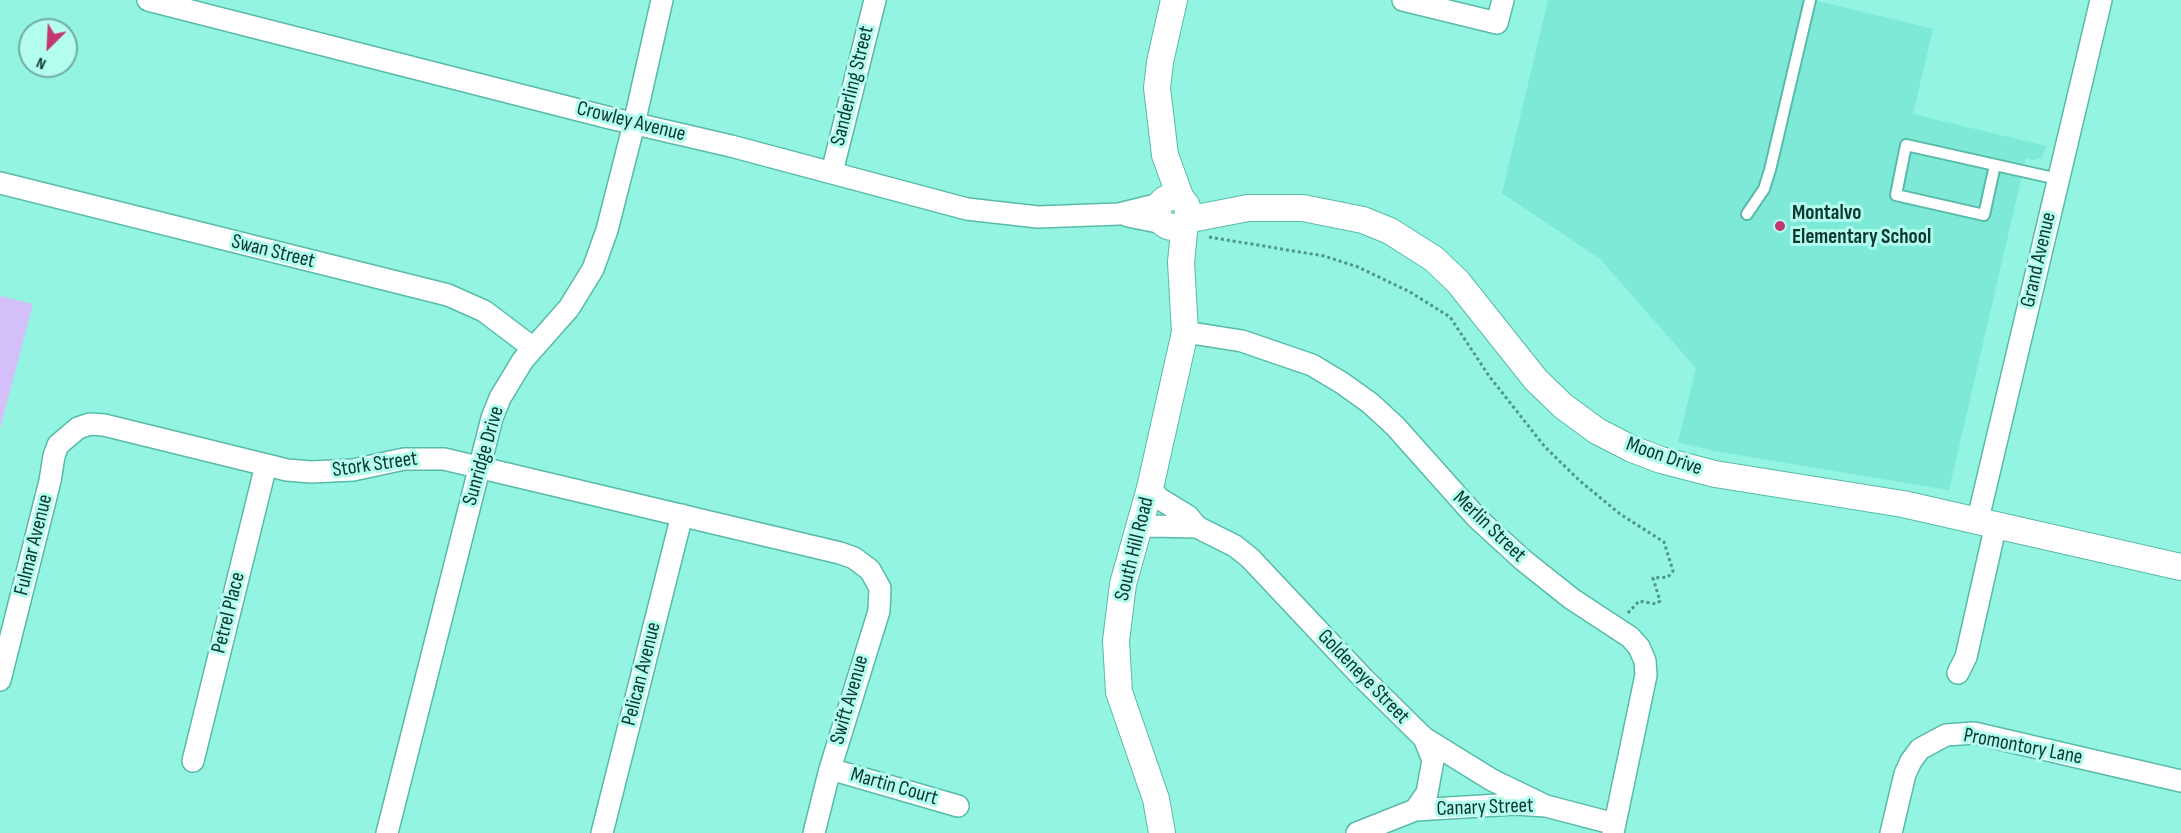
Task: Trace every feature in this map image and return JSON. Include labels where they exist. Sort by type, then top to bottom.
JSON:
[{"type":"street","name":"Crowley Avenue","points":[[148,0],[188,5],[634,124],[832,172],[966,209],[1001,215],[1038,217],[1177,214]]},
{"type":"street","name":"Sunridge Drive","points":[[387,833],[480,466],[500,398],[533,348],[569,309],[593,269],[607,230],[662,0]]},
{"type":"street","name":"Sanderling Street","points":[[832,172],[875,0]]},
{"type":"street","points":[[1403,0],[1497,23],[1503,0]]},
{"type":"street","name":"Grand Avenue","points":[[1958,673],[1966,657],[1987,522],[2058,179],[2101,0]]},
{"type":"street","name":"South Hill Road","points":[[1162,833],[1156,799],[1124,711],[1116,672],[1116,641],[1121,599],[1150,488],[1185,332],[1177,214],[1165,155],[1158,88],[1169,1]]},
{"type":"street","name":"Swan Street","points":[[0,183],[447,295],[484,311],[533,348]]},
{"type":"street","name":"Moon Drive","points":[[1177,214],[1275,207],[1331,212],[1363,220],[1414,245],[1458,282],[1536,380],[1563,405],[1597,431],[1632,450],[1716,474],[1903,504],[2181,567]]},
{"type":"street","name":"Merlin Street","points":[[1185,332],[1242,341],[1312,365],[1342,383],[1370,403],[1395,426],[1476,518],[1523,561],[1639,647],[1645,661],[1646,675],[1614,828]]},
{"type":"street","name":"Stork Street","points":[[58,445],[78,428],[90,424],[287,470],[332,473],[423,458],[444,459],[840,553],[854,558],[870,570]]},
{"type":"street","name":"Fulmar Avenue","points":[[0,680],[58,445]]},
{"type":"street","name":"Petrel Place","points":[[193,760],[266,465]]},
{"type":"street","name":"Goldeneye Street","points":[[1150,488],[1160,499],[1188,516],[1197,527]]},
{"type":"street","name":"Pelican Avenue","points":[[602,833],[682,515]]},
{"type":"street","name":"Goldeneye Street","points":[[1140,528],[1151,525],[1197,527],[1235,546],[1250,558],[1360,676],[1424,738],[1492,780],[1546,806]]},
{"type":"street","name":"Swift Avenue","points":[[814,833],[830,769],[879,611],[880,588],[870,570]]},
{"type":"street","name":"Promontory Lane","points":[[1891,833],[1911,761],[1920,749],[1946,735],[1974,733],[2181,781]]},
{"type":"street","points":[[1415,810],[1427,793],[1433,760],[1424,738]]},
{"type":"street","name":"Martin Court","points":[[830,769],[958,806]]},
{"type":"street","name":"Canary Street","points":[[1357,833],[1415,810],[1515,804],[1546,806],[1614,828]]},
{"type":"lane","points":[[1747,214],[1764,189],[1770,170],[1810,0]]},
{"type":"lane","points":[[1995,165],[1984,215],[1896,195],[1906,146],[1995,165],[2058,179]]},
{"type":"path","points":[[1177,214],[1213,239],[1302,252],[1358,267],[1410,292],[1450,317],[1489,376],[1545,447],[1580,481],[1620,514],[1664,542],[1673,571],[1668,577],[1655,576],[1653,578],[1660,602],[1656,604],[1639,600],[1634,603],[1618,630]]},
{"type":"shaded area","name":"Montalvo Elementary School","points":[[1548,0],[1814,0],[1933,29],[1913,114],[2046,146],[2042,157],[2035,160],[2026,158],[1949,490],[1709,450],[1678,442],[1696,368],[1600,259],[1502,193]]},
{"type":"shaded area","points":[[0,296],[33,304],[0,429]]},
{"type":"place","name":"Montalvo Elementary School","points":[[1780,226]]}]
